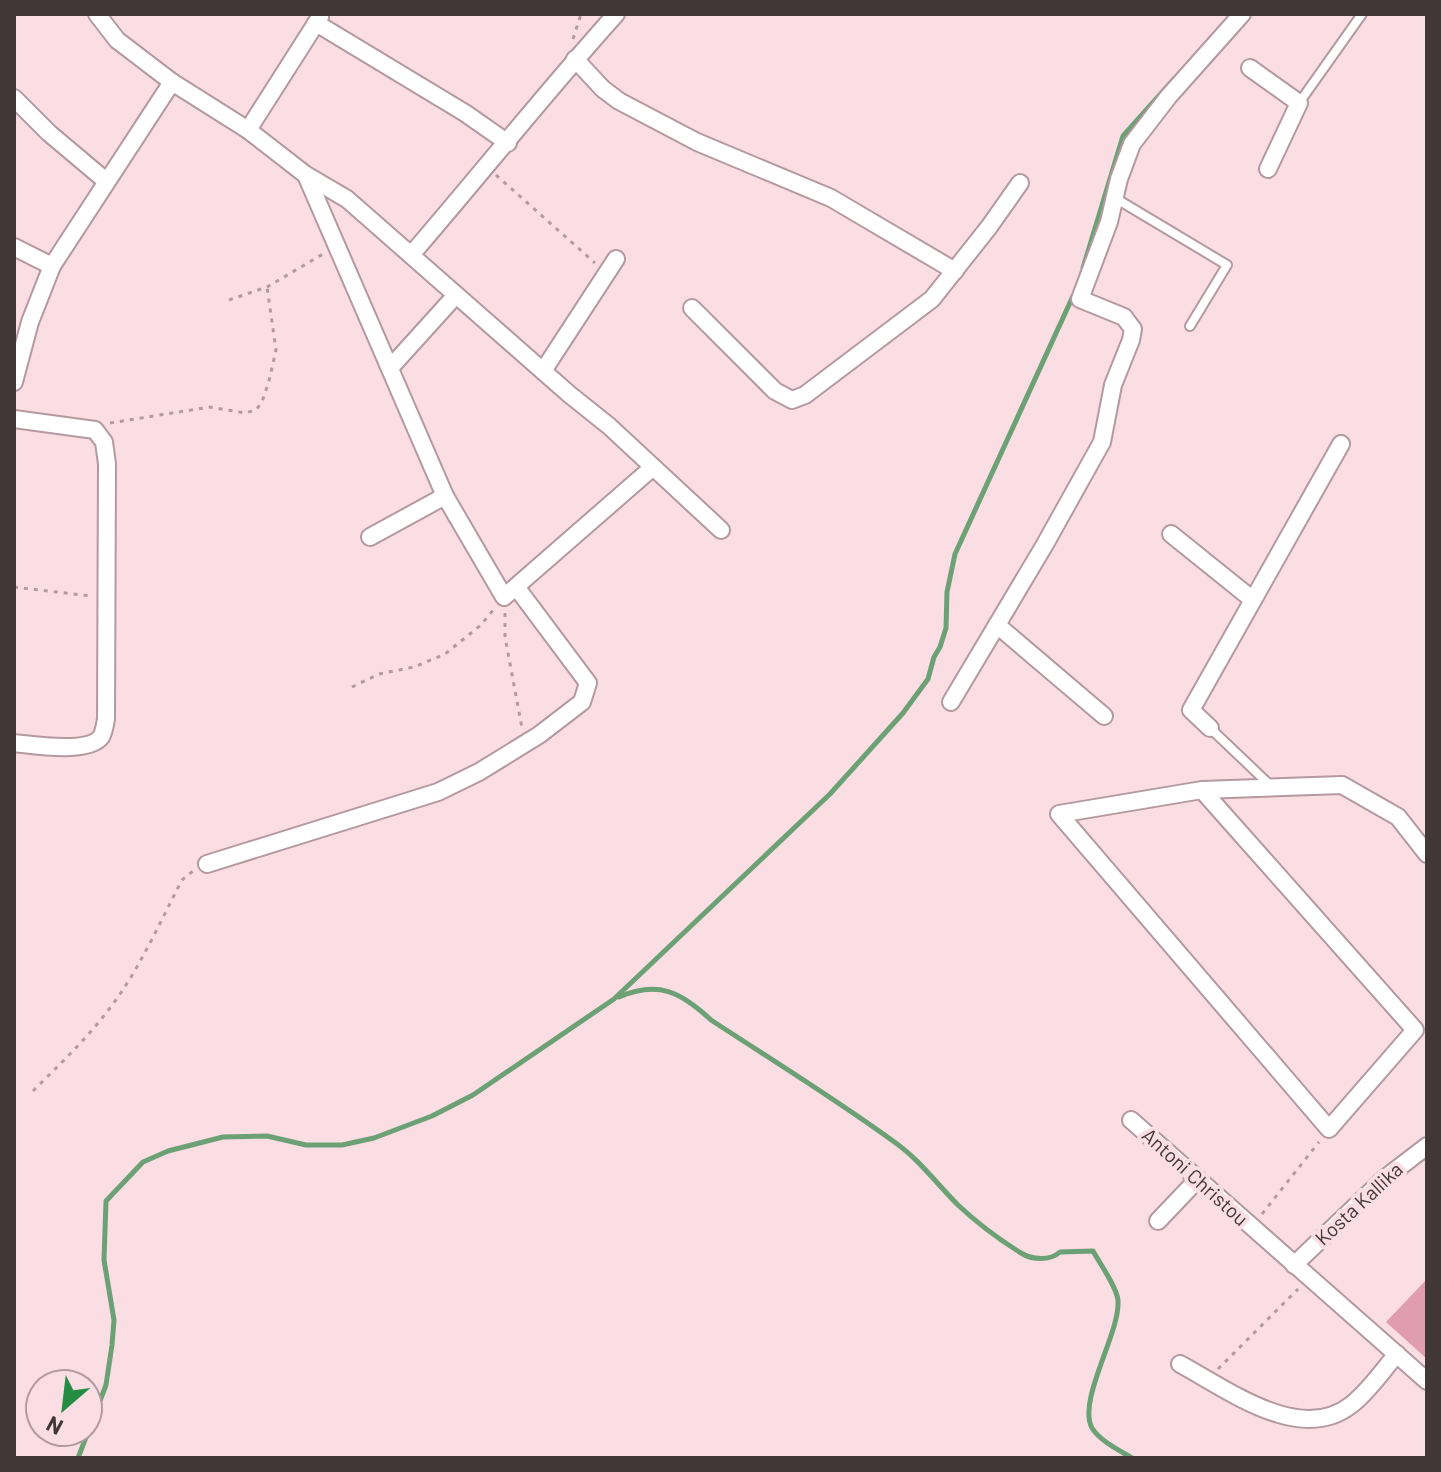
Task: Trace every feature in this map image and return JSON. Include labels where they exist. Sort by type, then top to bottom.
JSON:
[{"type":"street","points":[[97,14],[117,40],[172,82],[248,130],[306,175],[347,199],[609,426],[721,530]]},
{"type":"street","points":[[411,255],[616,14]]},
{"type":"street","points":[[951,702],[1102,442],[1113,385],[1133,334],[1131,324],[1124,317],[1080,299],[1109,222],[1127,155],[1144,126],[1242,14]]},
{"type":"street","points":[[248,130],[319,18],[508,143]]},
{"type":"street","points":[[575,59],[619,101],[697,142],[831,198],[955,271]]},
{"type":"street","points":[[1250,68],[1299,103],[1268,169]]},
{"type":"street","points":[[14,382],[30,322],[52,266],[172,82]]},
{"type":"street","points":[[14,98],[49,133],[106,181]]},
{"type":"street","points":[[207,864],[438,792],[525,744],[582,702],[588,683],[511,593],[445,496],[306,175]]},
{"type":"street","points":[[692,308],[775,391],[792,400],[805,395],[925,305],[955,271],[1020,183]]},
{"type":"street","points":[[14,247],[52,266]]},
{"type":"street","points":[[543,371],[611,266]]},
{"type":"street","points":[[390,368],[456,295]]},
{"type":"street","points":[[14,419],[95,430],[104,442],[107,464],[106,719],[100,738],[81,747],[14,743]]},
{"type":"street","points":[[1210,728],[1191,710],[1341,444]]},
{"type":"street","points":[[511,593],[652,468]]},
{"type":"street","points":[[370,537],[445,496]]},
{"type":"street","points":[[1171,534],[1253,600]]},
{"type":"street","points":[[997,625],[1104,716]]},
{"type":"street","points":[[1202,790],[1415,1030],[1329,1129],[1059,814],[1202,790],[1342,785],[1398,817],[1427,854]]},
{"type":"street","name":"Antoni Christou","points":[[1131,1120],[1427,1381]]},
{"type":"street","name":"Kosta Kallika","points":[[1294,1265],[1384,1179],[1427,1146]]},
{"type":"street","points":[[1158,1221],[1197,1180]]},
{"type":"street","points":[[1180,1364],[1281,1415],[1300,1419],[1321,1418],[1350,1406],[1397,1354]]},
{"type":"lane","points":[[1299,103],[1362,14]]},
{"type":"lane","points":[[1115,198],[1227,265],[1190,326]]},
{"type":"lane","points":[[1210,728],[1273,787]]},
{"type":"path","points":[[487,167],[611,266]]},
{"type":"path","points":[[229,300],[267,287],[337,246]]},
{"type":"path","points":[[95,430],[117,422],[192,409],[210,407],[245,413],[256,410],[269,381],[276,350],[267,287]]},
{"type":"path","points":[[14,587],[107,598]]},
{"type":"path","points":[[352,687],[379,674],[414,667],[445,654],[481,625],[511,593]]},
{"type":"path","points":[[511,593],[505,637],[525,744]]},
{"type":"path","points":[[33,1091],[102,1019],[122,992],[182,880],[207,864]]},
{"type":"path","points":[[1255,1231],[1329,1129]]},
{"type":"path","points":[[1208,1379],[1309,1278]]},
{"type":"shaded area","points":[[1427,1279],[1427,1359],[1386,1322]]},
{"type":"waterway","points":[[1083,268],[1123,136],[1174,79]]},
{"type":"waterway","points":[[104,1390],[114,1320],[104,1260],[106,1201],[143,1162],[168,1151],[223,1137],[267,1136],[306,1145],[342,1145],[374,1138],[432,1116],[473,1095],[614,999],[830,794],[903,713],[928,679],[940,647],[946,628],[947,592],[955,554],[1073,296]]},
{"type":"waterway","points":[[619,997],[657,989],[689,1002],[711,1020],[826,1094],[902,1148],[965,1211],[1021,1253],[1041,1258],[1060,1252],[1093,1251],[1112,1283],[1118,1301],[1113,1331],[1094,1384],[1089,1416],[1092,1428],[1100,1437],[1132,1458]]},
{"type":"waterway","points":[[78,1458],[82,1448]]}]
